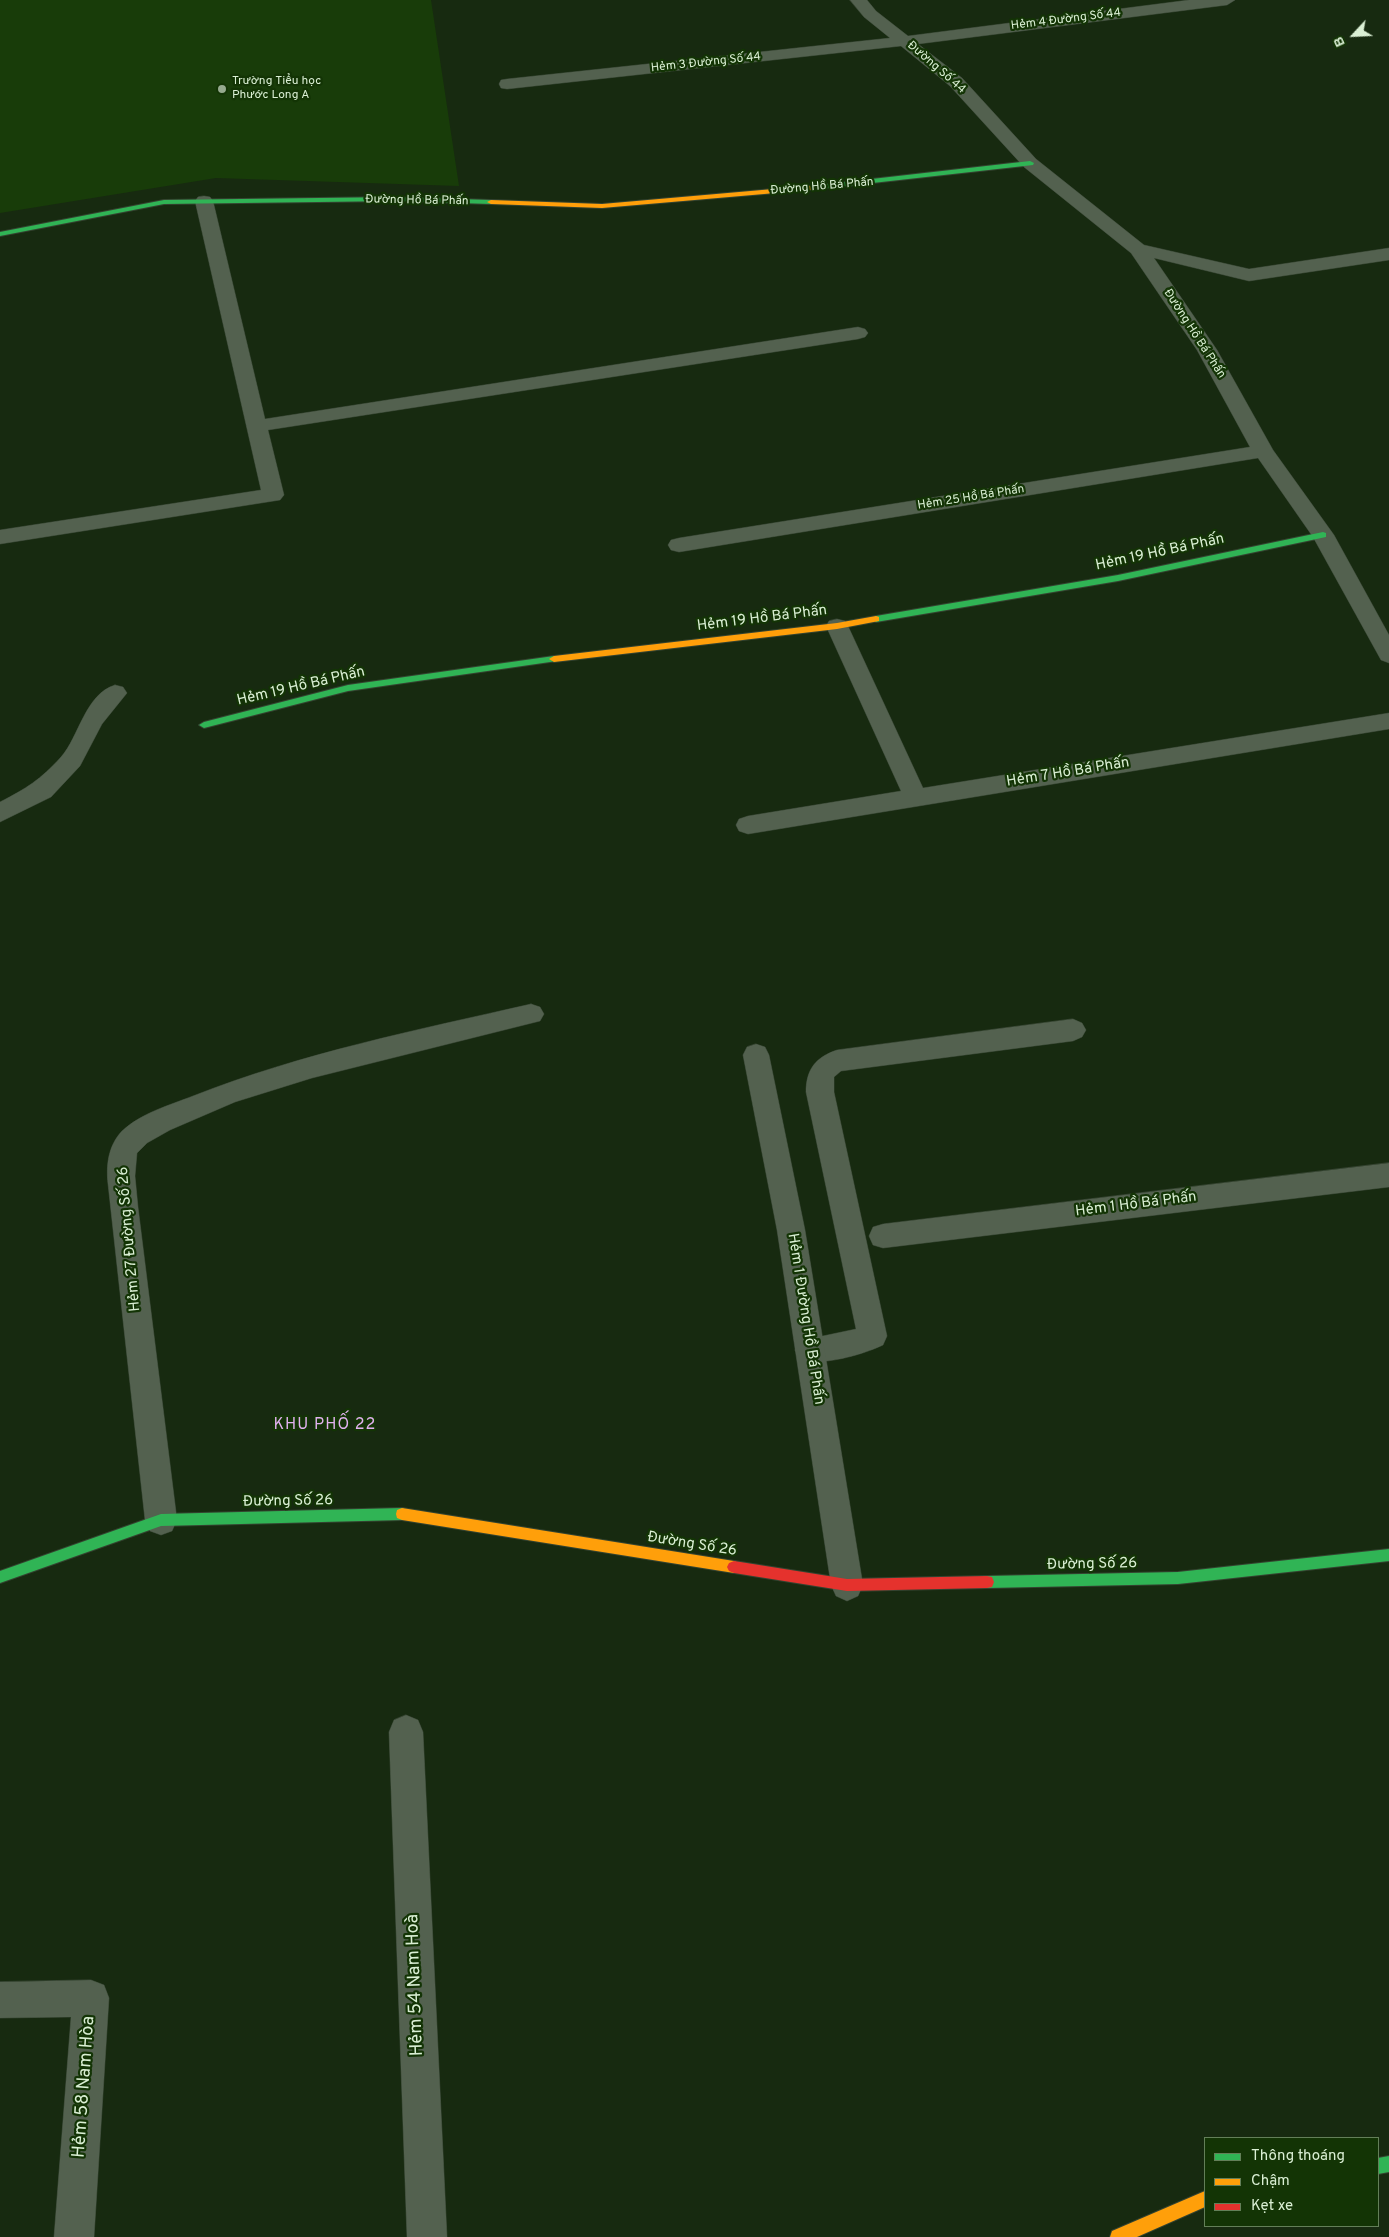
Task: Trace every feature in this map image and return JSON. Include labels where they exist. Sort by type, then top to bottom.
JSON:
[{"type":"street","name":"Đường Số 44","points":[[858,0],[870,14],[956,82],[1030,163]]},
{"type":"street","name":"Hẻm 4 Đường Số 44","points":[[904,41],[1227,0]]},
{"type":"street","name":"Hẻm 3 Đường Số 44","points":[[507,84],[904,41]]},
{"type":"street","name":"Đường Hồ Bá Phấn","points":[[0,234],[164,202],[395,199],[602,206],[866,183],[1030,163],[1138,249],[1207,350],[1263,451],[1323,535],[1389,655]]},
{"type":"street","points":[[0,537],[273,495],[204,201]]},
{"type":"street","points":[[1138,249],[1249,275],[1389,254]]},
{"type":"street","points":[[257,426],[858,333]]},
{"type":"street","name":"Hẻm 25 Hồ Bá Phấn","points":[[679,545],[1263,451]]},
{"type":"street","name":"Hẻm 19 Hồ Bá Phấn","points":[[204,726],[348,688],[579,656],[837,626],[1118,578],[1323,535]]},
{"type":"street","points":[[837,626],[916,798]]},
{"type":"street","points":[[0,813],[42,791],[72,760],[92,720],[115,693]]},
{"type":"street","name":"Hẻm 7 Hồ Bá Phấn","points":[[748,825],[1389,721]]},
{"type":"street","name":"Hẻm 27 Đường Số 26","points":[[161,1520],[124,1207],[122,1181],[125,1148],[135,1136],[164,1120],[220,1096],[313,1067],[531,1014]]},
{"type":"street","points":[[810,1350],[862,1341],[872,1336],[820,1092],[819,1079],[824,1068],[837,1062],[1074,1030]]},
{"type":"street","name":"Hẻm 1 Đường Hồ Bá Phấn","points":[[756,1055],[791,1230],[847,1585]]},
{"type":"street","name":"Hẻm 1 Hồ Bá Phấn","points":[[883,1236],[1389,1175]]},
{"type":"street","name":"Đường Số 26","points":[[0,1577],[161,1520],[399,1514],[847,1585],[1178,1578],[1389,1555]]},
{"type":"street","name":"Hẻm 54 Nam Hoà","points":[[406,1732],[427,2237]]},
{"type":"street","name":"Hẻm 58 Nam Hòa","points":[[0,2000],[91,1998],[74,2237]]},
{"type":"street","points":[[1118,2237],[1204,2200]]},
{"type":"shaded area","name":"Trường Tiểu học Phước Long A","points":[[0,0],[431,0],[459,186],[216,178],[0,213]]},
{"type":"traffic: fast","points":[[819,187],[1030,163]]},
{"type":"traffic: fast","points":[[0,234],[164,202],[395,199],[491,202]]},
{"type":"traffic: fast","points":[[876,619],[1118,578],[1323,535]]},
{"type":"traffic: fast","points":[[204,725],[348,688],[554,659]]},
{"type":"traffic: fast","points":[[0,1577],[161,1520],[402,1514]]},
{"type":"traffic: fast","points":[[987,1582],[1178,1578],[1389,1555]]},
{"type":"traffic: fast","points":[[1379,2166],[1389,2164]]},
{"type":"traffic: slow","points":[[491,202],[602,206],[819,187]]},
{"type":"traffic: slow","points":[[554,659],[837,626],[876,619]]},
{"type":"traffic: slow","points":[[402,1514],[734,1567]]},
{"type":"traffic: slow","points":[[1118,2237],[1204,2199]]},
{"type":"traffic: jam","points":[[734,1567],[847,1585],[987,1582]]},
{"type":"place","name":"Trường Tiểu học Phước Long A","points":[[222,89]]},
{"type":"district","name":"KHU PHỐ 22","points":[[325,1426]]}]
